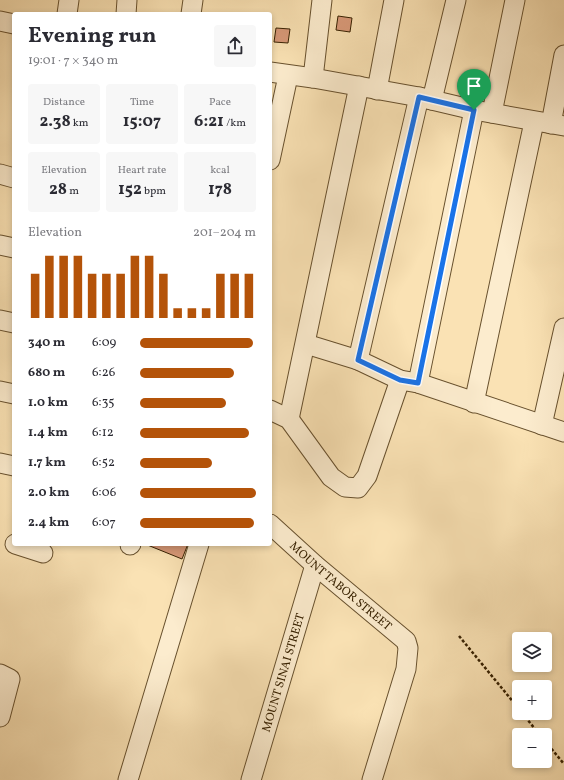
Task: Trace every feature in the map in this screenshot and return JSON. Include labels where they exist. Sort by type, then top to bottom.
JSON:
[{"type":"street","points":[[66,12],[69,0]]},
{"type":"street","points":[[126,12],[127,0]]},
{"type":"street","points":[[191,12],[193,0]]},
{"type":"street","points":[[313,78],[322,0]]},
{"type":"street","points":[[289,419],[368,88],[394,0]]},
{"type":"street","points":[[358,360],[426,98],[456,0]]},
{"type":"street","points":[[272,411],[289,419],[330,477],[345,487],[358,488],[367,476],[409,381],[515,0]]},
{"type":"street","points":[[0,21],[12,24]]},
{"type":"street","points":[[474,403],[550,124],[564,55]]},
{"type":"street","points":[[272,141],[279,74],[313,78],[426,98],[483,112],[550,124]]},
{"type":"street","points":[[0,174],[12,177]]},
{"type":"street","points":[[0,245],[12,248]]},
{"type":"street","points":[[0,320],[12,323]]},
{"type":"street","points":[[542,425],[564,328]]},
{"type":"street","points":[[306,344],[358,360],[409,381],[564,432]]},
{"type":"street","points":[[0,391],[12,394]]},
{"type":"street","points":[[0,463],[12,466]]},
{"type":"street","name":"MOUNT TABOR STREET","points":[[272,526],[315,565],[399,633],[406,641],[408,648],[406,669],[372,780]]},
{"type":"street","points":[[0,539],[12,543]]},
{"type":"street","points":[[21,546],[43,553]]},
{"type":"street","points":[[128,780],[198,546]]},
{"type":"street","name":"MOUNT SINAI STREET","points":[[251,780],[315,565]]},
{"type":"street","points":[[0,674],[10,679],[0,717]]},
{"type":"path","points":[[459,636],[512,700]]},
{"type":"path","points":[[528,720],[534,728]]},
{"type":"path","points":[[552,749],[564,764]]},
{"type":"building","points":[[338,16],[352,18],[350,32],[336,30]]},
{"type":"building","points":[[276,28],[290,29],[288,43],[274,42]]},
{"type":"building","points":[[150,546],[187,546],[182,559]]},
{"type":"route","points":[[419,97],[474,110],[418,383],[400,380],[358,360],[419,97]]}]
